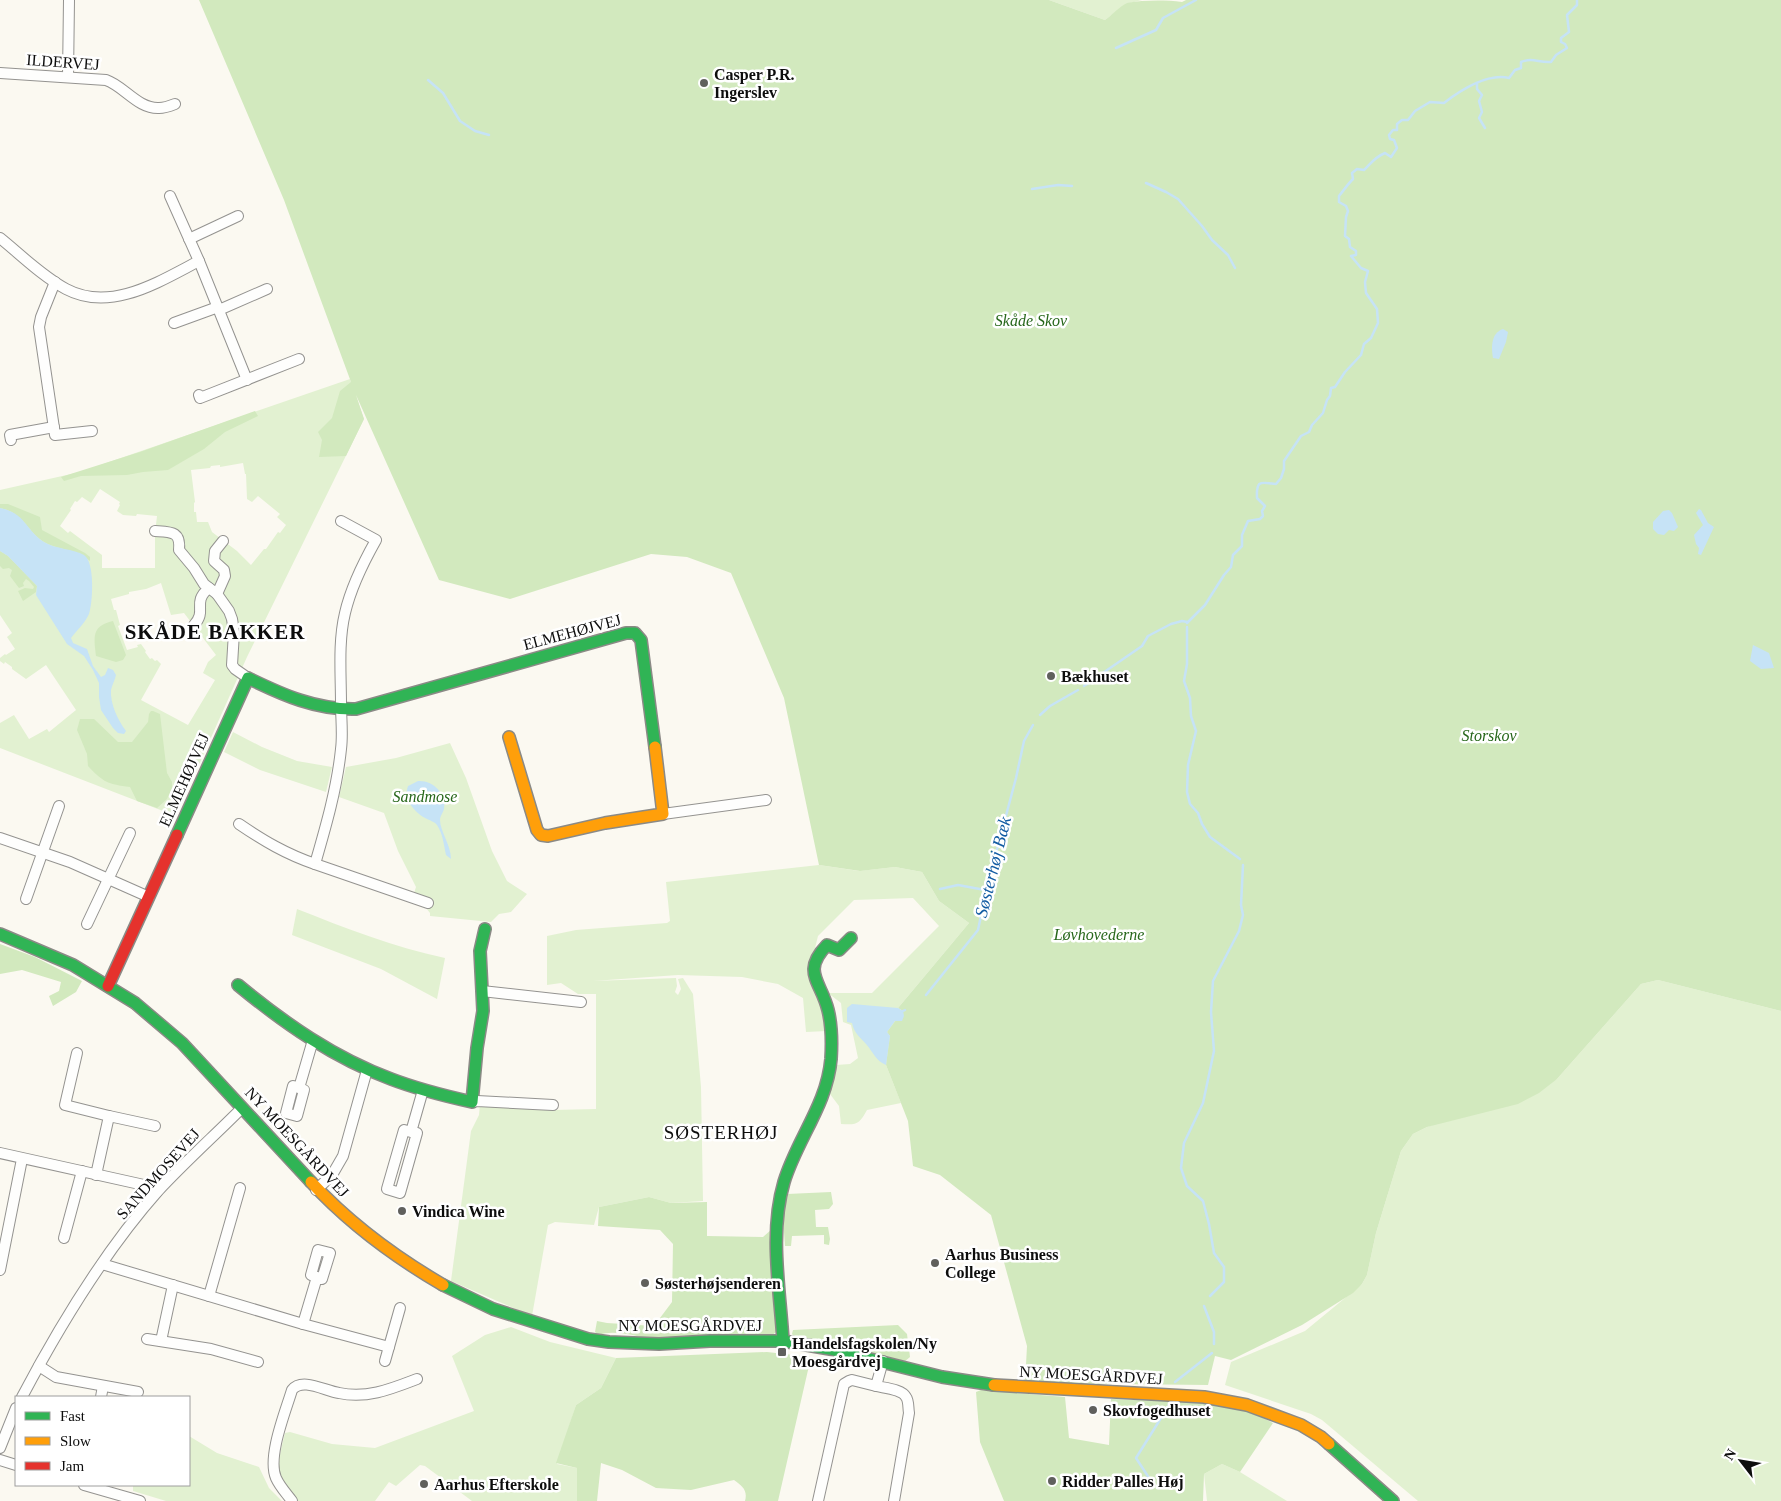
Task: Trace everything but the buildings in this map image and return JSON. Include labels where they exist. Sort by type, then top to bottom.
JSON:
[{"type":"street","points":[[68,0],[68,77]]},
{"type":"street","name":"ILDERVEJ","points":[[0,73],[106,80],[115,83],[149,107],[159,108],[175,104]]},
{"type":"street","points":[[170,196],[219,308],[247,380]]},
{"type":"street","points":[[189,239],[238,216]]},
{"type":"street","points":[[0,238],[55,282],[82,296],[119,296],[136,292],[199,261]]},
{"type":"street","points":[[55,282],[41,317],[40,327],[55,435],[92,431]]},
{"type":"street","points":[[174,323],[267,289]]},
{"type":"street","points":[[199,395],[200,398],[299,359]]},
{"type":"street","points":[[11,440],[10,434],[54,427]]},
{"type":"street","points":[[315,864],[328,818],[343,732],[341,711],[342,635],[345,614],[362,566],[376,540],[341,521]]},
{"type":"street","points":[[155,531],[171,532],[176,535],[180,542],[179,550],[204,584],[213,591],[229,611],[234,632],[232,665],[248,678]]},
{"type":"street","points":[[194,625],[202,612],[199,601],[202,594],[213,591],[225,576],[224,570],[214,561],[214,556],[223,541]]},
{"type":"street","name":"ELMEHØJVEJ","points":[[108,986],[248,678],[303,703],[341,711],[356,710],[560,651],[626,633],[635,633],[641,640],[663,814]]},
{"type":"street","points":[[509,737],[537,830],[541,835],[548,836],[605,823],[766,800]]},
{"type":"street","points":[[26,899],[59,806]]},
{"type":"street","points":[[239,824],[271,845],[293,856],[428,904]]},
{"type":"street","points":[[87,924],[130,833]]},
{"type":"street","points":[[0,838],[43,852],[149,897]]},
{"type":"street","points":[[472,1102],[483,1010],[480,951],[485,929]]},
{"type":"street","name":"NY MOESGÅRDVEJ","points":[[0,934],[73,965],[134,1003],[182,1043],[316,1190],[376,1241],[412,1267],[449,1288],[493,1309],[588,1339],[630,1344],[710,1340],[784,1341],[883,1361],[942,1377],[1002,1386],[1204,1397],[1247,1405],[1301,1425],[1321,1437],[1393,1501]]},
{"type":"street","points":[[784,1341],[777,1221],[780,1200],[795,1153],[824,1096],[832,1061],[830,1016],[825,998],[815,980],[815,961],[819,952],[827,945],[839,950],[851,938]]},
{"type":"street","points":[[238,984],[267,1009],[312,1040],[367,1070],[423,1090],[472,1102],[477,1100],[553,1105]]},
{"type":"street","points":[[482,991],[581,1002]]},
{"type":"street","points":[[299,1088],[312,1040]]},
{"type":"street","points":[[77,1053],[66,1105],[155,1126]]},
{"type":"street","points":[[316,1190],[332,1175],[343,1156],[367,1070]]},
{"type":"street","points":[[411,1132],[423,1090]]},
{"type":"street","name":"SANDMOSEVEJ","points":[[23,1396],[102,1264],[157,1192],[242,1108]]},
{"type":"street","points":[[96,1174],[109,1116]]},
{"type":"street","points":[[404,1130],[411,1132],[417,1133],[400,1193],[387,1189],[404,1130]]},
{"type":"street","points":[[0,1153],[144,1185],[157,1192]]},
{"type":"street","points":[[0,1270],[22,1158]]},
{"type":"street","points":[[64,1238],[82,1171]]},
{"type":"street","points":[[209,1296],[240,1188]]},
{"type":"street","points":[[102,1264],[303,1324],[389,1347]]},
{"type":"street","points":[[303,1324],[317,1277]]},
{"type":"street","points":[[161,1341],[173,1285]]},
{"type":"street","points":[[385,1361],[400,1308]]},
{"type":"street","points":[[147,1339],[211,1349],[258,1362]]},
{"type":"street","points":[[876,1386],[883,1361]]},
{"type":"street","points":[[39,1366],[56,1377],[138,1392]]},
{"type":"street","points":[[292,1501],[276,1478],[273,1461],[292,1390],[295,1386],[302,1384],[339,1394],[369,1395],[386,1391],[417,1379]]},
{"type":"street","points":[[818,1501],[844,1384],[849,1380],[901,1393],[905,1395],[907,1400],[909,1413],[894,1501]]},
{"type":"street","points":[[101,1396],[103,1386]]},
{"type":"street","points":[[0,1448],[15,1410]]},
{"type":"street","points":[[0,1460],[15,1465]]},
{"type":"street","points":[[88,1486],[140,1501]]},
{"type":"green space","points":[[199,0],[1049,0],[1105,20],[1127,3],[1140,1],[1781,0],[1781,1011],[1658,980],[1641,984],[1557,1079],[1539,1093],[1518,1104],[1427,1127],[1413,1134],[1401,1151],[1376,1233],[1367,1275],[1362,1284],[1353,1293],[1302,1325],[1231,1360],[1215,1356],[1208,1385],[1025,1383],[1027,1346],[991,1215],[940,1175],[913,1166],[908,1121],[886,1065],[890,1036],[887,1032],[903,1011],[898,1008],[969,923],[939,901],[922,872],[895,867],[860,871],[819,865],[784,698],[731,573],[687,557],[651,554],[510,599],[439,580],[356,395],[364,419],[346,456],[319,457],[322,440],[318,432],[332,418],[340,391],[351,382],[284,200]]},
{"type":"green space","points":[[1049,0],[1142,0],[1126,4],[1105,20]]},
{"type":"green space","points":[[350,379],[364,419],[247,657],[176,816],[0,748],[0,723],[14,715],[29,739],[47,729],[49,732],[76,710],[46,665],[26,679],[5,662],[4,664],[0,661],[0,658],[5,654],[15,649],[7,637],[12,633],[0,615],[0,490],[80,472]],"holes":[[[243,463],[246,474],[247,499],[252,502],[258,496],[280,514],[277,517],[286,525],[251,565],[237,551],[212,532],[208,522],[197,522],[196,512],[194,512],[195,502],[191,470]],[[100,489],[120,502],[117,511],[123,515],[157,516],[155,568],[102,568],[102,555],[70,531],[68,533],[60,526],[75,501],[77,502],[82,497],[91,503]],[[161,583],[171,615],[184,613],[216,655],[208,662],[203,673],[215,680],[188,725],[141,700],[161,664],[157,660],[150,659],[141,644],[137,645],[138,647],[127,650],[118,626],[120,625],[111,599],[129,594],[129,592],[146,589]]]},
{"type":"green space","points":[[255,411],[258,416],[225,432],[204,449],[168,470],[127,475],[81,476],[64,481],[61,477],[140,452]]},
{"type":"green space","points":[[0,504],[8,504],[40,517],[42,530],[85,553],[90,557],[90,561],[80,554],[46,543],[15,514],[0,508]]},
{"type":"green space","points":[[0,551],[8,556],[37,586],[36,592],[23,601],[18,591],[25,588],[33,589],[34,587],[26,579],[23,583],[24,586],[19,588],[10,576],[12,570],[9,568],[3,569],[0,566]]},
{"type":"green space","points":[[113,621],[126,655],[123,660],[116,662],[96,656],[95,643],[97,629]]},
{"type":"green space","points":[[151,711],[160,714],[167,773],[172,782],[172,788],[167,799],[157,808],[137,801],[130,787],[107,782],[93,772],[88,766],[87,754],[77,730],[80,719],[94,719],[118,742],[132,742],[148,722]]},
{"type":"green space","points":[[233,732],[262,747],[297,761],[332,767],[326,792],[260,770],[224,752]]},
{"type":"green space","name":"Sandmose","points":[[450,743],[466,778],[492,851],[507,881],[527,894],[511,912],[499,914],[491,922],[430,916],[430,913],[414,893],[416,887],[398,851],[384,813],[339,797],[346,767],[396,758]]},
{"type":"green space","points":[[819,865],[859,871],[895,867],[922,872],[939,901],[969,923],[898,1008],[903,1011],[886,1065],[901,1103],[867,1110],[857,1123],[841,1124],[839,1106],[830,1094],[836,1065],[850,1064],[858,1058],[851,1025],[843,1022],[841,1003],[828,993],[872,993],[939,926],[913,898],[854,900],[818,936],[809,972],[825,1011],[827,1031],[806,1032],[803,998],[778,984],[742,977],[678,975],[593,981],[676,978],[677,986],[675,992],[678,995],[681,989],[678,979],[683,978],[693,994],[701,1087],[703,1201],[671,1203],[649,1197],[599,1207],[594,1225],[555,1222],[548,1225],[532,1316],[451,1281],[471,1131],[479,1115],[480,1104],[553,1110],[596,1109],[596,994],[578,994],[561,983],[547,985],[547,936],[576,930],[667,923],[670,921],[666,882]]},
{"type":"green space","points":[[297,909],[388,943],[445,958],[437,999],[381,969],[292,935]]},
{"type":"green space","points":[[0,944],[35,957],[82,981],[76,992],[53,1006],[49,996],[59,991],[61,982],[22,970],[0,974]]},
{"type":"green space","points":[[1658,980],[1781,1011],[1781,1501],[1418,1501],[1322,1420],[1311,1414],[1225,1385],[1231,1362],[1305,1331],[1362,1284],[1367,1275],[1376,1233],[1401,1151],[1413,1134],[1427,1127],[1557,1079],[1641,984]]},
{"type":"green space","points":[[831,1192],[833,1204],[829,1209],[815,1210],[816,1227],[828,1227],[829,1245],[824,1244],[824,1235],[792,1236],[791,1246],[785,1246],[783,1218],[787,1194]]},
{"type":"green space","points":[[649,1197],[671,1203],[707,1202],[707,1236],[763,1237],[772,1229],[776,1332],[770,1337],[652,1340],[626,1334],[604,1333],[599,1335],[595,1332],[597,1321],[654,1326],[672,1302],[673,1244],[660,1230],[598,1226],[599,1207]]},
{"type":"green space","points":[[898,1325],[907,1334],[910,1357],[904,1362],[795,1338],[792,1334],[793,1330]]},
{"type":"green space","points":[[511,1327],[550,1342],[616,1358],[601,1388],[576,1405],[557,1464],[577,1468],[577,1501],[472,1501],[425,1466],[420,1465],[396,1486],[389,1482],[375,1501],[298,1501],[284,1484],[279,1469],[279,1462],[285,1433],[290,1432],[332,1444],[375,1448],[474,1411],[452,1356],[485,1335]]},
{"type":"green space","points":[[767,1352],[811,1357],[778,1501],[745,1501],[745,1491],[734,1480],[691,1490],[656,1488],[622,1470],[601,1463],[597,1501],[577,1501],[577,1468],[556,1463],[576,1405],[601,1388],[616,1358]]},
{"type":"green space","points":[[981,1390],[1065,1397],[1069,1438],[1109,1445],[1111,1399],[1196,1402],[1252,1412],[1273,1423],[1240,1472],[1222,1464],[1204,1474],[1203,1501],[1004,1501],[980,1442],[976,1392]]},
{"type":"green space","points":[[190,1437],[217,1453],[259,1467],[269,1488],[282,1501],[166,1501],[133,1491],[133,1486],[190,1486]]},
{"type":"green space","points":[[1222,1464],[1240,1472],[1287,1501],[1207,1501],[1204,1474]]},
{"type":"water","points":[[1503,329],[1508,332],[1506,342],[1499,359],[1493,358],[1492,345],[1494,337]]},
{"type":"water","points":[[0,508],[15,514],[44,542],[80,553],[88,559],[92,583],[89,614],[71,638],[73,643],[87,649],[93,666],[101,677],[105,675],[108,668],[113,670],[116,675],[111,695],[115,712],[126,731],[124,734],[118,733],[113,728],[101,710],[99,683],[93,670],[84,656],[67,644],[36,595],[37,586],[8,556],[0,551]]},
{"type":"water","points":[[1699,509],[1708,523],[1714,527],[1701,555],[1698,554],[1699,548],[1694,535],[1703,525],[1696,513]]},
{"type":"water","points":[[1669,510],[1678,527],[1674,531],[1669,530],[1664,535],[1658,534],[1653,529],[1653,522],[1663,511]]},
{"type":"water","points":[[1753,645],[1769,653],[1774,668],[1761,669],[1750,661]]},
{"type":"water","points":[[418,781],[434,785],[441,793],[444,809],[440,824],[451,859],[446,855],[442,836],[437,825],[418,813],[411,806],[407,796],[408,786]]},
{"type":"water","points":[[852,1004],[898,1008],[903,1011],[902,1021],[895,1021],[887,1032],[890,1036],[886,1065],[877,1059],[854,1030],[852,1023],[847,1022],[847,1008]]},
{"type":"waterway","points":[[1116,48],[1156,30],[1163,18],[1196,0]]},
{"type":"waterway","name":"Søsterhøj Bæk","points":[[1187,623],[1205,605],[1231,567],[1233,555],[1242,546],[1242,535],[1248,521],[1260,519],[1263,516],[1262,511],[1265,506],[1257,498],[1259,485],[1261,483],[1276,484],[1281,478],[1284,461],[1301,436],[1309,432],[1312,425],[1323,413],[1331,388],[1335,387],[1345,372],[1361,355],[1364,344],[1371,338],[1378,323],[1377,309],[1366,293],[1365,282],[1368,271],[1361,268],[1351,256],[1356,255],[1356,251],[1350,247],[1349,239],[1345,236],[1348,211],[1346,206],[1339,202],[1339,196],[1353,179],[1352,173],[1357,169],[1364,170],[1376,158],[1385,153],[1391,157],[1397,148],[1394,140],[1390,139],[1389,135],[1393,130],[1397,130],[1397,124],[1402,120],[1408,120],[1415,111],[1430,102],[1444,103],[1466,88],[1483,80],[1501,77],[1509,78],[1515,70],[1521,68],[1521,62],[1529,60],[1551,62],[1556,55],[1567,48],[1561,42],[1561,38],[1569,32],[1567,15],[1577,5],[1577,0]]},
{"type":"waterway","points":[[428,80],[443,93],[460,121],[475,131],[489,135]]},
{"type":"waterway","points":[[1477,84],[1477,89],[1482,95],[1479,101],[1482,112],[1479,118],[1485,128]]},
{"type":"waterway","points":[[1146,183],[1178,199],[1212,240],[1228,255],[1235,268]]},
{"type":"waterway","points":[[1032,189],[1058,185],[1072,186]]},
{"type":"waterway","name":"Søsterhøj Bæk","points":[[1084,686],[1142,646],[1148,636],[1171,624],[1182,621],[1187,622]]},
{"type":"waterway","points":[[1187,627],[1187,664],[1184,681],[1190,698],[1191,716],[1196,731],[1188,765],[1187,792],[1190,804],[1198,813],[1210,837],[1240,859]]},
{"type":"waterway","points":[[1064,674],[1087,684]]},
{"type":"waterway","name":"Søsterhøj Bæk","points":[[1040,715],[1050,706],[1078,690]]},
{"type":"waterway","name":"Søsterhøj Bæk","points":[[926,995],[978,930],[1024,741],[1033,725]]},
{"type":"waterway","points":[[1210,1296],[1224,1282],[1224,1267],[1214,1253],[1203,1201],[1187,1186],[1181,1168],[1184,1143],[1203,1103],[1214,1051],[1211,1012],[1213,981],[1239,931],[1243,915],[1241,905],[1243,865]]},
{"type":"waterway","points":[[940,889],[958,885],[985,890]]},
{"type":"waterway","points":[[1204,1306],[1214,1332],[1214,1344]]},
{"type":"waterway","points":[[1175,1382],[1212,1353]]},
{"type":"waterway","points":[[1153,1484],[1136,1458],[1171,1402]]},
{"type":"traffic: fast","points":[[177,835],[248,678],[287,696],[313,704],[341,709],[356,709],[626,633],[635,633],[641,640],[655,747]]},
{"type":"traffic: fast","points":[[238,985],[292,1026],[350,1061],[401,1083],[472,1102],[477,1048],[483,1011],[480,951],[485,929]]},
{"type":"traffic: fast","points":[[0,934],[73,965],[135,1003],[182,1043],[311,1182]]},
{"type":"traffic: fast","points":[[783,1341],[776,1241],[780,1201],[784,1182],[796,1151],[824,1092],[831,1059],[829,1016],[825,1000],[815,977],[815,962],[827,945],[839,950],[851,938]]},
{"type":"traffic: fast","points":[[443,1285],[493,1309],[588,1339],[609,1342],[659,1344],[710,1341],[783,1341],[830,1349],[942,1377],[994,1385]]},
{"type":"traffic: fast","points":[[1329,1444],[1393,1501]]},
{"type":"traffic: slow","points":[[509,737],[537,830],[541,835],[548,836],[605,823],[663,814],[655,747]]},
{"type":"traffic: slow","points":[[311,1182],[373,1238],[407,1263],[443,1285]]},
{"type":"traffic: slow","points":[[994,1385],[1204,1397],[1247,1405],[1301,1425],[1329,1444]]},
{"type":"traffic: jam","points":[[108,986],[177,835]]},
{"type":"place","name":"Casper P.R. Ingerslev","points":[[704,83]]},
{"type":"place","name":"Bækhuset","points":[[1051,676]]},
{"type":"place","name":"Vindica Wine","points":[[402,1211]]},
{"type":"place","name":"Aarhus Business College","points":[[935,1263]]},
{"type":"place","name":"Søsterhøjsenderen","points":[[645,1283]]},
{"type":"place","name":"Handelsfagskolen/Ny Moesgårdvej","points":[[782,1352]]},
{"type":"place","name":"Skovfogedhuset","points":[[1093,1410]]},
{"type":"place","name":"Ridder Palles Høj","points":[[1052,1481]]},
{"type":"place","name":"Aarhus Efterskole","points":[[424,1484]]},
{"type":"district","name":"SKÅDE BAKKER","points":[[215,632]]},
{"type":"district","name":"SØSTERHØJ","points":[[721,1132]]},
{"type":"park label","name":"Skåde Skov","points":[[1031,320]]},
{"type":"park label","name":"Storskov","points":[[1489,735]]},
{"type":"park label","name":"Løvhovederne","points":[[1099,934]]}]
